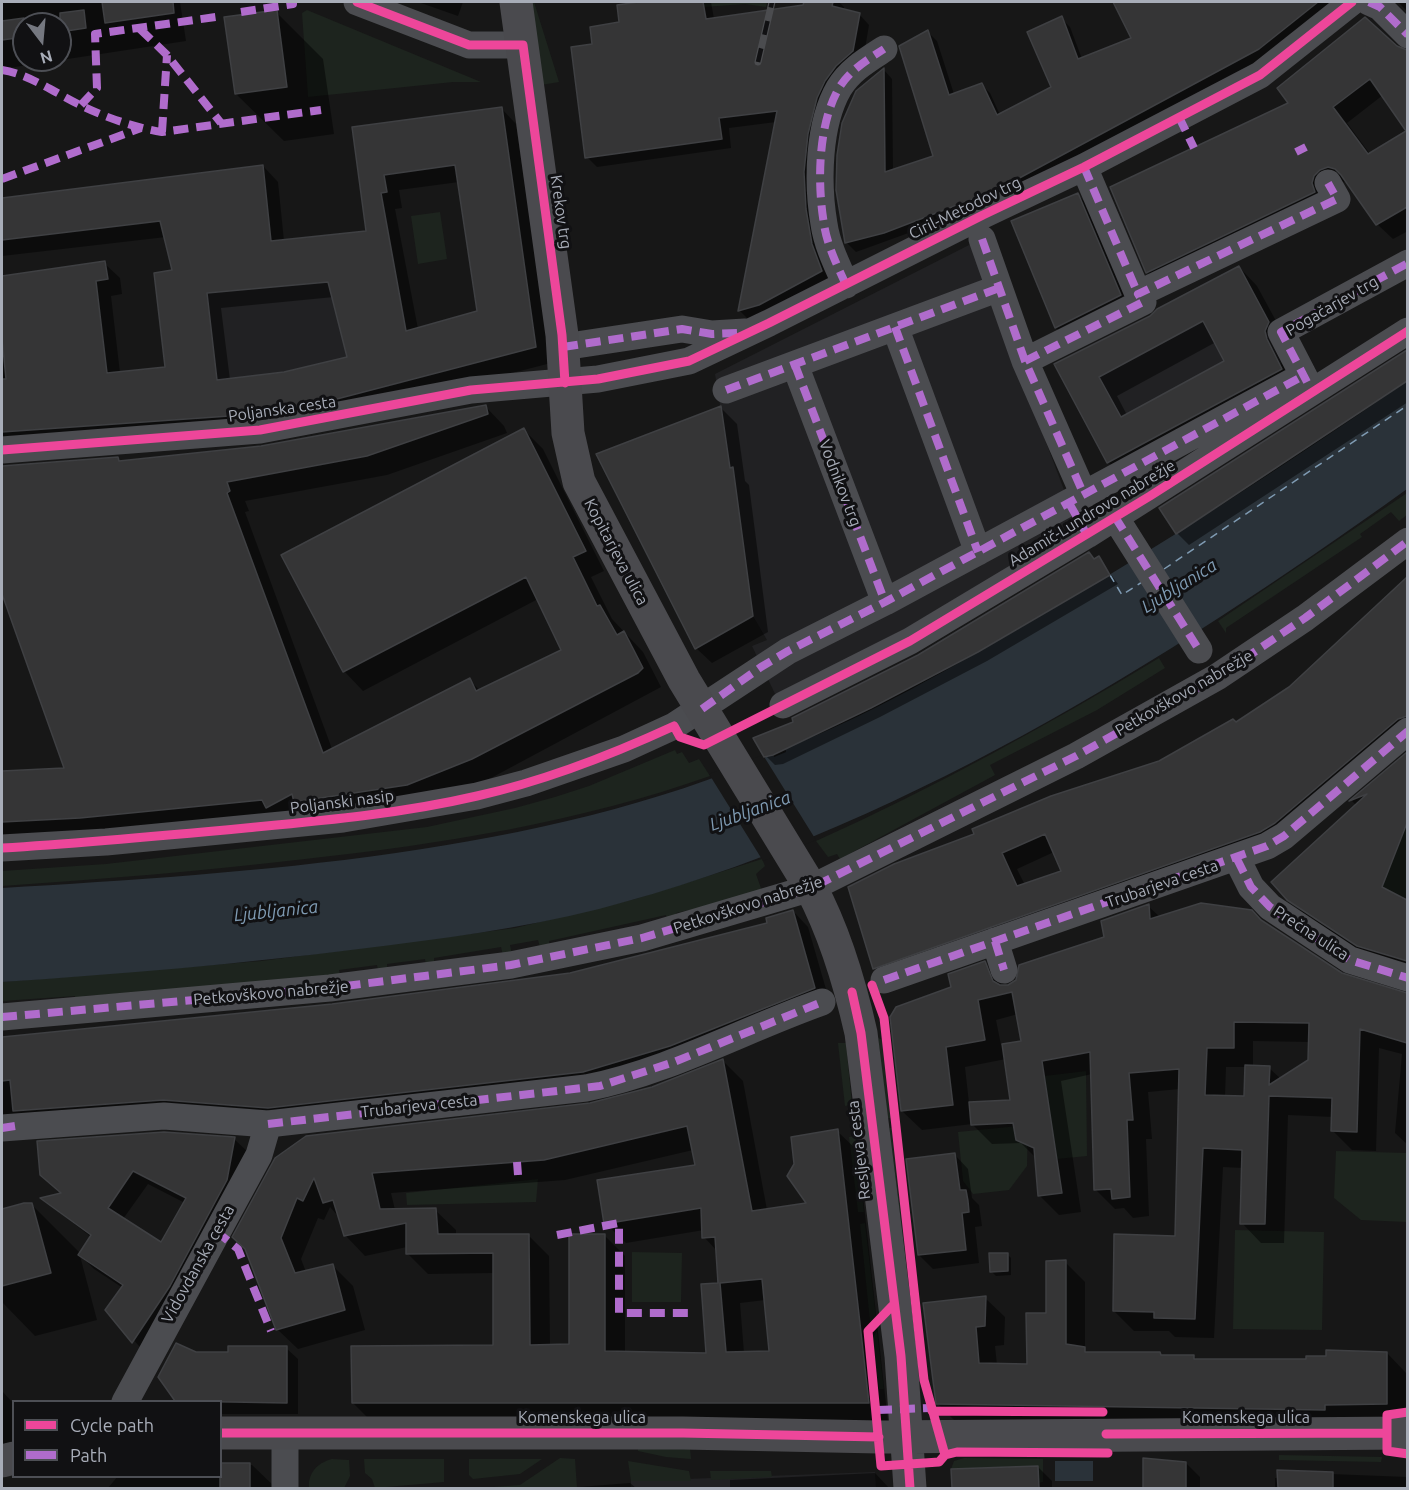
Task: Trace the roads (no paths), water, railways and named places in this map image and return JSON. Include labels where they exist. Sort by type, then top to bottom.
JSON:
[{"type":"main road","name":"Krekov trg","points":[[516,2],[563,347],[565,383]]},
{"type":"main road","name":"Kopitarjeva ulica","points":[[565,383],[568,433],[579,482],[702,709]]},
{"type":"main road","name":"Resljeva cesta","points":[[702,709],[806,878],[821,907],[852,992],[861,1033],[901,1356],[909,1488]]},
{"type":"main road","name":"Komenskega ulica","points":[[222,1433],[907,1436],[1407,1433]]},
{"type":"street","points":[[357,2],[469,45],[523,45]]},
{"type":"street","name":"Ciril-Metodov trg","points":[[565,383],[689,361],[714,351],[746,332],[846,285],[982,227],[1084,167],[1260,75],[1352,2]]},
{"type":"street","points":[[1369,2],[1380,7],[1407,35]]},
{"type":"street","points":[[846,285],[831,251],[824,225],[821,172],[827,121],[840,87],[862,63],[884,49]]},
{"type":"street","points":[[1025,361],[1143,302],[1084,167]]},
{"type":"street","points":[[1138,294],[1233,251],[1337,199],[1328,183]]},
{"type":"street","points":[[982,227],[999,288],[1077,499],[1087,535]]},
{"type":"street","name":"Pogačarjev trg","points":[[1308,384],[1281,332],[1407,263]]},
{"type":"street","points":[[726,390],[999,288]]},
{"type":"street","points":[[895,327],[978,552]]},
{"type":"street","name":"Ciril-Metodov trg","points":[[563,347],[681,329],[712,334],[746,332]]},
{"type":"street","name":"Adamič-Lundrovo nabrežje","points":[[702,709],[761,667],[1077,499],[1308,384],[1407,331]]},
{"type":"street","name":"Vodnikov trg","points":[[795,365],[885,602]]},
{"type":"street","name":"Poljanska cesta","points":[[2,450],[260,430],[471,390],[565,383]]},
{"type":"street","name":"Adamič-Lundrovo nabrežje","points":[[783,705],[910,640],[1087,535],[1308,384]]},
{"type":"street","points":[[1115,517],[1209,665]]},
{"type":"street","name":"Petkovškovo nabrežje","points":[[2,1017],[330,988],[511,965],[642,938],[806,878],[1076,756],[1209,665],[1305,618],[1407,541]]},
{"type":"street","name":"Poljanski nasip","points":[[2,848],[106,842],[343,819],[449,802],[526,783],[624,749],[674,726],[702,709]]},
{"type":"street","name":"Trubarjeva cesta","points":[[884,980],[1237,859],[1284,836],[1407,731]]},
{"type":"street","name":"Prečna ulica","points":[[1237,859],[1251,887],[1270,907],[1350,960],[1407,978]]},
{"type":"street","points":[[995,941],[1004,970]]},
{"type":"street","name":"Trubarjeva cesta","points":[[8,1127],[164,1116],[268,1124],[600,1086],[674,1062],[822,1002]]},
{"type":"street","name":"Vidovdanska cesta","points":[[126,1400],[259,1155],[268,1124]]},
{"type":"street","points":[[285,1433],[285,1488]]},
{"type":"water","name":"Ljubljanica","points":[[1407,381],[1407,489],[1219,618],[1121,679],[1021,736],[919,789],[815,836],[708,876],[599,909],[510,928],[270,959],[2,982],[2,888],[294,866],[493,837],[590,815],[684,788],[773,754],[774,757],[786,752],[785,748],[849,721],[911,689],[1080,593],[1268,475]]},
{"type":"water","points":[[1055,1461],[1093,1461],[1093,1481],[1055,1481]]},
{"type":"railway","points":[[758,62],[772,2]]}]
